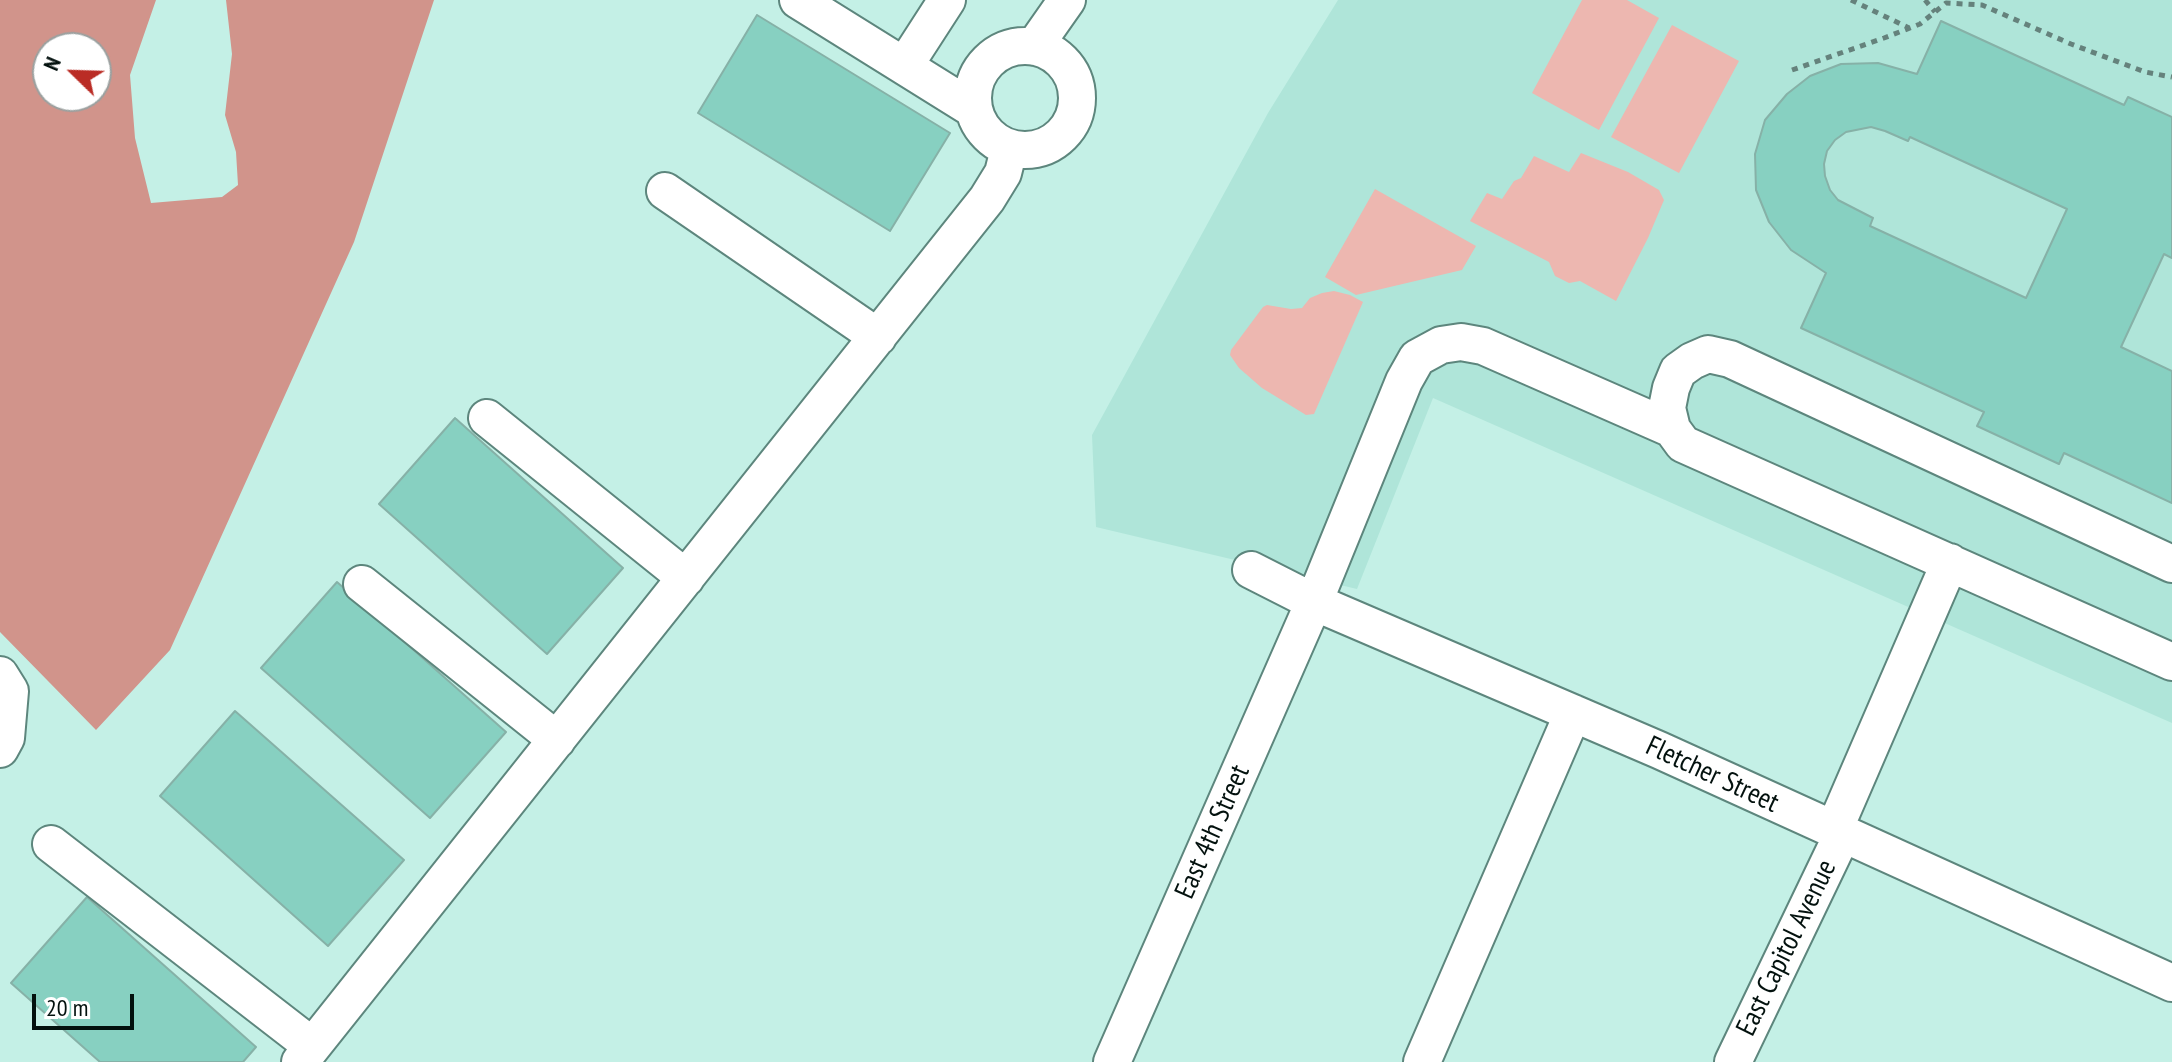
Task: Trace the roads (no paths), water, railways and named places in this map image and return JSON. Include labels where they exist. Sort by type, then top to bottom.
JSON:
[{"type":"street","points":[[798,0],[973,109]]},
{"type":"street","points":[[905,65],[947,0]]},
{"type":"street","points":[[1034,47],[1067,0]]},
{"type":"street","points":[[1023,45],[1041,48],[1057,57],[1070,70],[1076,87],[1077,106],[1071,123],[1060,138],[1045,147],[1027,151],[1009,149],[986,134],[973,109],[973,91],[979,74],[990,59],[1006,49],[1023,45]]},
{"type":"street","points":[[51,844],[306,1054],[987,199],[1003,173],[1009,149]]},
{"type":"street","points":[[665,191],[878,337]]},
{"type":"street","name":"East 4th Street","points":[[1112,1062],[1314,602],[1404,381],[1417,358],[1441,345],[1461,342],[1483,346],[1672,429],[1683,444],[2172,662]]},
{"type":"street","points":[[1672,429],[1667,408],[1678,371],[1708,354],[1730,359],[2172,564]]},
{"type":"street","points":[[487,418],[686,578]]},
{"type":"street","name":"East Capitol Avenue","points":[[1733,1062],[1838,832],[1950,562]]},
{"type":"street","name":"Fletcher Street","points":[[1251,570],[1314,602],[1659,750],[2172,983]]},
{"type":"street","points":[[362,584],[557,740]]},
{"type":"street","points":[[0,675],[10,691],[6,738],[0,749]]},
{"type":"street","points":[[1422,1062],[1573,713]]}]
